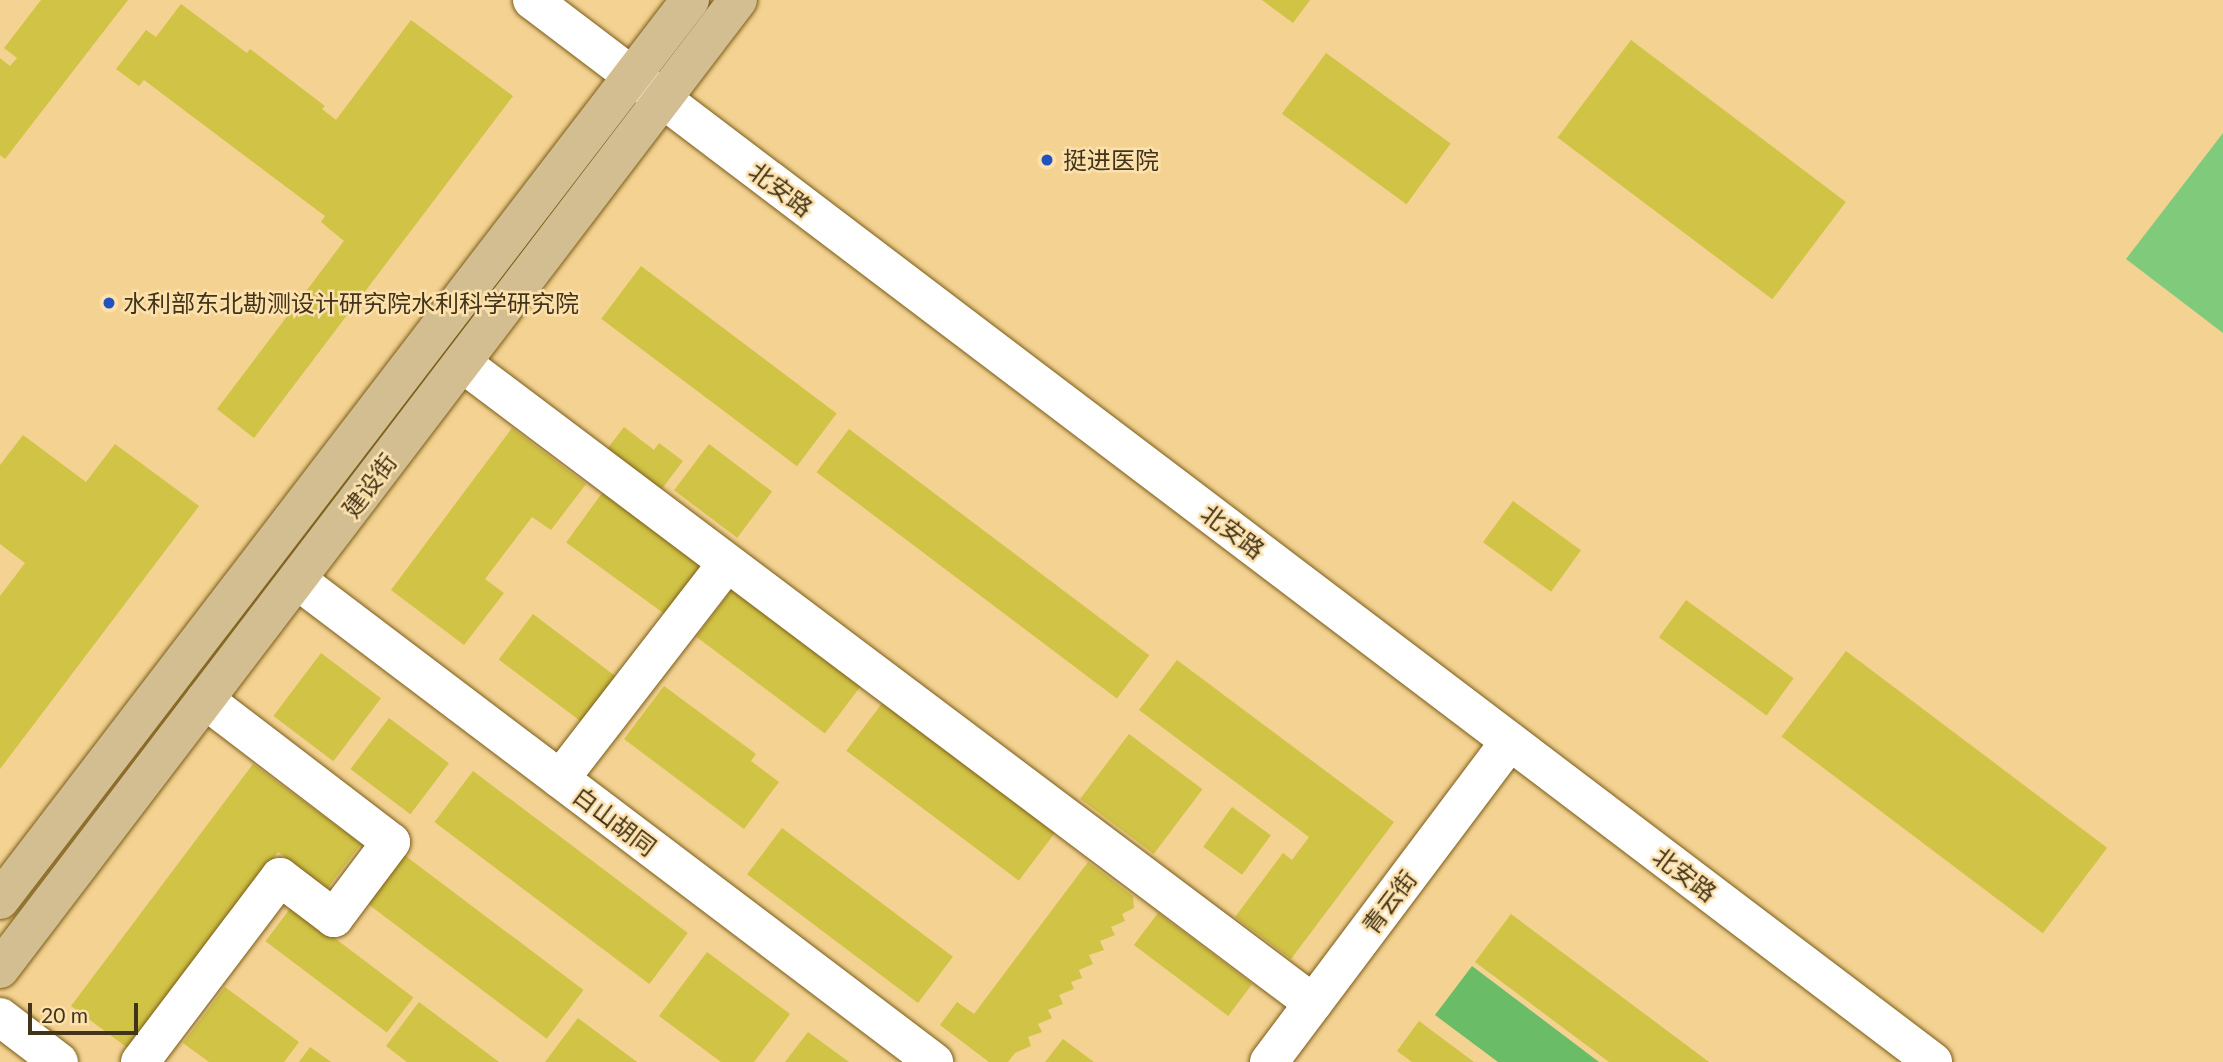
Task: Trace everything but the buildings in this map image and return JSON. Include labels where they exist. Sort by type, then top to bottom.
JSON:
[{"type":"main road","name":"建设街","points":[[0,900],[690,0]]},
{"type":"main road","name":"建设街","points":[[0,970],[738,0]]},
{"type":"street","name":"北安路","points":[[532,0],[1933,1062]]},
{"type":"street","points":[[462,363],[1313,1003]]},
{"type":"street","points":[[559,779],[727,563]]},
{"type":"street","name":"白山胡同","points":[[297,580],[934,1062]]},
{"type":"street","points":[[140,1062],[280,877],[334,918],[391,842],[205,700]]},
{"type":"street","name":"青云街","points":[[1269,1062],[1510,741]]},
{"type":"street","points":[[0,1017],[59,1062]]},
{"type":"green space","points":[[2223,133],[2223,333],[2126,259]]},
{"type":"green space","points":[[1472,966],[1599,1062],[1498,1062],[1435,1015]]},
{"type":"place","name":"挺进医院","points":[[1047,160]]},
{"type":"place","name":"水利部东北勘测设计研究院水利科学研究院","points":[[109,303]]}]
